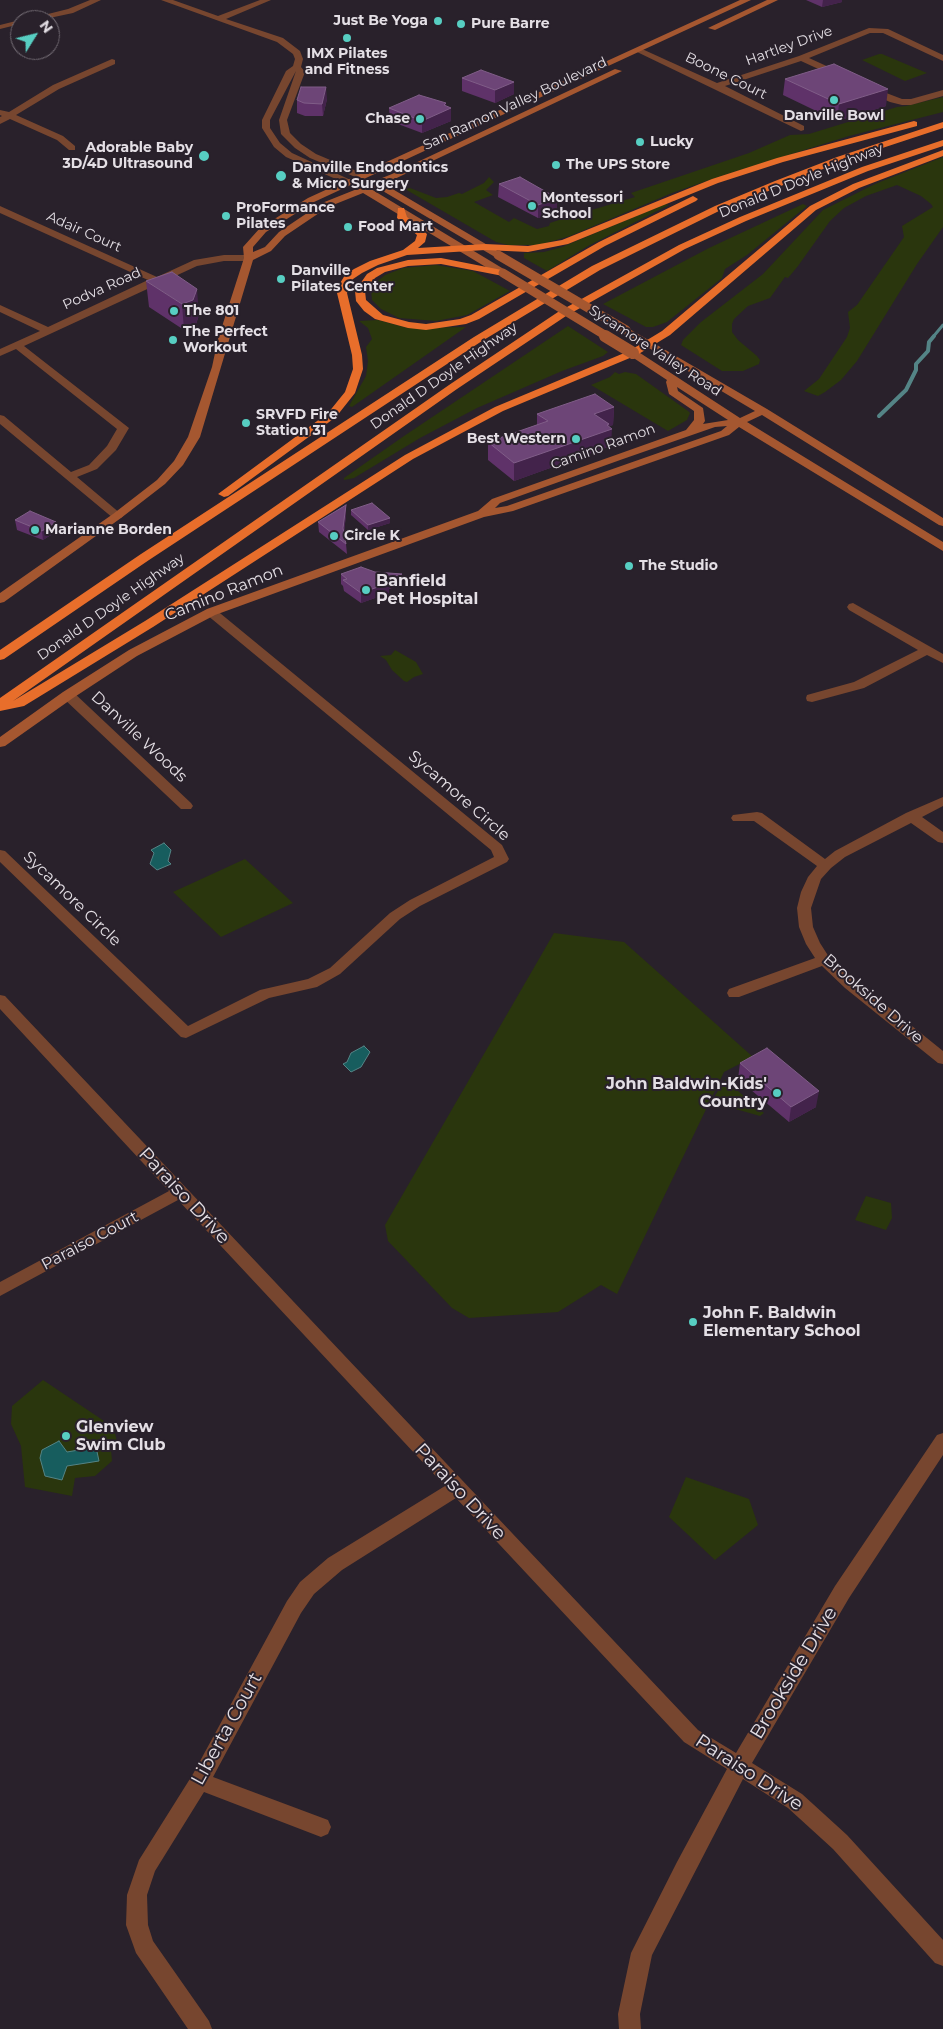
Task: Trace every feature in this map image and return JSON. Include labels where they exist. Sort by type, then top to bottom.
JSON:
[{"type":"highway","points":[[145,557],[174,528],[299,441],[332,415],[342,404],[356,380],[358,369],[355,342],[342,294],[344,285],[349,277],[358,271],[374,263],[406,252],[485,247],[528,249],[565,242],[680,194],[780,160],[943,117]]},
{"type":"highway","name":"Donald D Doyle Highway","points":[[0,656],[145,557],[478,339],[596,268],[700,216],[769,186],[840,159],[943,125]]},
{"type":"highway","name":"Donald D Doyle Highway","points":[[0,704],[452,387],[562,314],[682,247],[743,219],[865,169],[943,143]]},
{"type":"highway","points":[[0,709],[19,703],[141,629],[409,457],[499,409],[633,353],[666,333],[813,208],[856,186],[943,153]]},
{"type":"highway","points":[[504,273],[458,263],[424,261],[394,266],[371,276],[364,283],[360,291],[361,300],[368,309],[379,316],[408,325],[426,326],[462,322],[475,317],[639,224],[693,199],[801,156]]},
{"type":"highway","points":[[401,210],[402,218],[422,234],[420,242],[406,252]]},
{"type":"main road","name":"San Ramon Valley Boulevard","points":[[0,599],[117,516],[179,464],[194,437],[249,258],[248,248],[263,230],[311,200],[747,0]]},
{"type":"main road","points":[[702,32],[774,0]]},
{"type":"main road","points":[[643,60],[666,49]]},
{"type":"main road","name":"San Ramon Valley Boulevard","points":[[249,258],[268,249],[286,230],[325,205],[378,183],[626,68]]},
{"type":"main road","name":"Sycamore Valley Road","points":[[363,177],[378,183],[762,411],[943,523]]},
{"type":"main road","name":"Sycamore Valley Road","points":[[350,182],[401,210],[504,273],[633,353],[739,422],[943,547]]},
{"type":"main road","points":[[670,378],[673,392],[699,410],[700,421],[689,433]]},
{"type":"main road","name":"Camino Ramon","points":[[0,742],[132,653],[211,612],[481,514],[509,510],[725,433],[739,422],[762,411]]},
{"type":"main road","name":"Camino Ramon","points":[[481,514],[496,501],[714,424],[739,422]]},
{"type":"street","points":[[60,12],[97,0]]},
{"type":"street","points":[[166,0],[280,40],[297,52],[297,67],[301,72],[283,120],[286,134],[298,146],[313,156],[363,177]]},
{"type":"street","points":[[220,18],[267,0]]},
{"type":"street","name":"Hartley Drive","points":[[717,86],[802,58],[869,30],[885,31],[943,58]]},
{"type":"street","name":"Boone Court","points":[[639,51],[717,86],[801,128]]},
{"type":"street","points":[[802,58],[848,79]]},
{"type":"street","points":[[0,120],[4,114],[56,87],[112,62]]},
{"type":"street","points":[[297,67],[290,71],[266,120],[266,128],[277,145],[289,156],[350,182]]},
{"type":"street","points":[[860,85],[893,100],[902,102],[911,102],[943,93]]},
{"type":"street","points":[[4,114],[60,138],[72,148]]},
{"type":"street","name":"Adair Court","points":[[0,209],[158,281]]},
{"type":"street","name":"Podva Road","points":[[0,353],[200,261],[224,258],[249,258]]},
{"type":"street","points":[[0,308],[47,330]]},
{"type":"street","points":[[17,345],[123,428],[112,448],[93,467],[70,476]]},
{"type":"street","points":[[0,418],[117,516]]},
{"type":"street","points":[[853,607],[943,659]]},
{"type":"street","name":"Sycamore Circle","points":[[0,854],[186,1033],[265,994],[312,983],[336,971],[395,916],[408,907],[502,859],[496,848],[211,612]]},
{"type":"street","points":[[812,698],[858,685],[927,650]]},
{"type":"street","name":"Danville Woods","points":[[68,695],[186,806]]},
{"type":"street","name":"Brookside Drive","points":[[943,801],[840,854],[826,865],[808,892],[804,908],[806,927],[813,944],[824,960],[850,984],[943,1059]]},
{"type":"street","points":[[738,818],[757,816],[813,858],[826,865]]},
{"type":"street","points":[[912,816],[943,839]]},
{"type":"street","points":[[734,993],[824,960]]},
{"type":"street","name":"Paraiso Drive","points":[[0,1000],[691,1736],[795,1800],[840,1842],[943,1956]]},
{"type":"street","name":"Paraiso Court","points":[[0,1290],[180,1192]]},
{"type":"street","name":"Brookside Drive","points":[[630,2029],[629,2014],[642,1953],[738,1766],[842,1592],[943,1440]]},
{"type":"street","name":"Liberta Court","points":[[202,2029],[144,1946],[138,1925],[137,1895],[146,1867],[200,1781],[294,1607],[307,1588],[335,1564],[457,1488]]},
{"type":"street","points":[[200,1781],[321,1827]]},
{"type":"shaded area","points":[[879,54],[927,73],[905,81],[862,60]]},
{"type":"shaded area","points":[[943,97],[943,112],[849,136],[721,176],[672,193],[570,236],[539,245],[508,245],[496,242],[405,189],[410,188],[436,198],[447,197],[459,193],[462,194],[484,183],[489,177],[494,182],[486,190],[493,195],[474,202],[509,222],[514,218],[537,229],[549,226],[550,223],[565,218],[635,197],[631,193],[749,153],[790,135],[809,134],[897,107]]},
{"type":"shaded area","points":[[943,157],[943,227],[917,264],[857,361],[841,380],[825,392],[818,396],[804,391],[819,379],[847,337],[850,328],[848,312],[857,305],[904,237],[902,226],[933,207],[921,196],[897,185],[866,196],[844,208],[830,221],[798,266],[788,278],[785,277],[770,298],[748,306],[734,319],[732,332],[738,340],[757,356],[760,360],[759,364],[743,371],[722,371],[681,345],[683,340],[701,322],[763,274],[823,210],[875,184]]},
{"type":"shaded area","points":[[665,204],[669,205],[588,246],[547,271],[524,258],[524,253],[544,252],[562,247]]},
{"type":"shaded area","points":[[803,204],[807,206],[747,255],[725,269],[722,278],[667,322],[653,327],[646,327],[603,304],[709,248]]},
{"type":"shaded area","points":[[436,265],[473,271],[510,291],[467,315],[436,321],[399,318],[381,309],[372,300],[371,290],[374,284],[385,275],[403,268]]},
{"type":"shaded area","points":[[378,320],[408,328],[466,327],[352,407],[349,406],[366,376],[368,361],[366,347],[372,339],[368,328],[359,321]]},
{"type":"shaded area","points":[[568,326],[608,352],[603,356],[562,371],[477,408],[420,438],[354,478],[344,480],[344,478],[404,436]]},
{"type":"shaded area","points":[[615,372],[619,374],[625,372],[636,374],[688,411],[690,413],[687,420],[668,431],[591,385],[610,377]]},
{"type":"shaded area","points":[[395,650],[416,662],[423,674],[407,682],[404,681],[392,670],[386,660],[380,656],[391,655]]},
{"type":"shaded area","points":[[164,843],[171,850],[168,861],[171,864],[157,870],[150,864],[154,853],[151,850]]},
{"type":"shaded area","points":[[245,859],[293,903],[221,937],[173,892]]},
{"type":"shaded area","points":[[554,933],[624,942],[753,1057],[724,1072],[617,1294],[601,1285],[558,1312],[469,1318],[452,1308],[388,1241],[385,1225]]},
{"type":"shaded area","points":[[364,1046],[370,1052],[361,1067],[351,1072],[343,1064],[347,1062],[351,1053]]},
{"type":"shaded area","points":[[725,1080],[764,1113],[760,1116],[711,1102]]},
{"type":"shaded area","points":[[866,1196],[891,1203],[892,1218],[886,1230],[855,1220]]},
{"type":"shaded area","name":"Glenview Swim Club","points":[[43,1380],[113,1427],[118,1444],[111,1450],[112,1461],[95,1476],[75,1478],[72,1496],[25,1487],[21,1446],[11,1424],[12,1406]]},
{"type":"shaded area","points":[[59,1441],[67,1452],[96,1447],[99,1461],[67,1466],[62,1480],[45,1476],[40,1458],[42,1450]]},
{"type":"shaded area","points":[[686,1477],[749,1499],[758,1525],[715,1560],[669,1517]]},
{"type":"building","points":[[834,64],[888,89],[839,104],[785,79]]},
{"type":"building","points":[[481,70],[514,82],[495,90],[462,78]]},
{"type":"building","points":[[301,87],[326,87],[322,104],[304,103],[297,100]]},
{"type":"building","points":[[419,95],[446,103],[444,105],[451,108],[422,121],[389,108]]},
{"type":"building","points":[[520,177],[557,198],[538,205],[499,184]]},
{"type":"building","points":[[172,272],[197,289],[193,300],[182,304],[146,281]]},
{"type":"building","points":[[595,394],[614,407],[594,414],[609,424],[607,425],[612,429],[514,463],[488,442],[548,421],[537,414]]},
{"type":"building","points":[[372,503],[390,518],[368,525],[351,510]]},
{"type":"building","points":[[346,505],[343,528],[346,544],[318,522]]},
{"type":"building","points":[[30,511],[56,522],[42,531],[15,520]]},
{"type":"building","points":[[361,567],[375,572],[402,574],[386,580],[389,583],[361,593],[343,580],[347,579],[341,574]]},
{"type":"building","points":[[767,1048],[819,1091],[791,1107],[740,1063]]},
{"type":"waterway","points":[[933,337],[943,325]]},
{"type":"waterway","points":[[879,416],[906,390],[916,370],[916,364],[928,351],[929,342],[934,336]]},
{"type":"place","name":"Just Be Yoga","points":[[438,21]]},
{"type":"place","name":"Pure Barre","points":[[461,24]]},
{"type":"place","name":"IMX Pilates and Fitness","points":[[347,38]]},
{"type":"place","name":"Danville Bowl","points":[[834,100]]},
{"type":"place","name":"Chase","points":[[420,119]]},
{"type":"place","name":"Lucky","points":[[640,142]]},
{"type":"place","name":"Adorable Baby 3D/4D Ultrasound","points":[[204,156]]},
{"type":"place","name":"The UPS Store","points":[[556,165]]},
{"type":"place","name":"Danville Endodontics & Micro Surgery","points":[[281,176]]},
{"type":"place","name":"Montessori School","points":[[532,206]]},
{"type":"place","name":"ProFormance Pilates","points":[[226,216]]},
{"type":"place","name":"Food Mart","points":[[348,227]]},
{"type":"place","name":"Danville Pilates Center","points":[[281,279]]},
{"type":"place","name":"The 801","points":[[174,311]]},
{"type":"place","name":"The Perfect Workout","points":[[173,340]]},
{"type":"place","name":"SRVFD Fire Station 31","points":[[246,423]]},
{"type":"place","name":"Best Western","points":[[576,439]]},
{"type":"place","name":"Marianne Borden","points":[[35,530]]},
{"type":"place","name":"Circle K","points":[[334,536]]},
{"type":"place","name":"The Studio","points":[[629,566]]},
{"type":"place","name":"Banfield Pet Hospital","points":[[366,590]]},
{"type":"place","name":"John Baldwin-Kids' Country","points":[[777,1093]]},
{"type":"place","name":"John F. Baldwin Elementary School","points":[[693,1322]]},
{"type":"place","name":"Glenview Swim Club","points":[[66,1436]]}]
